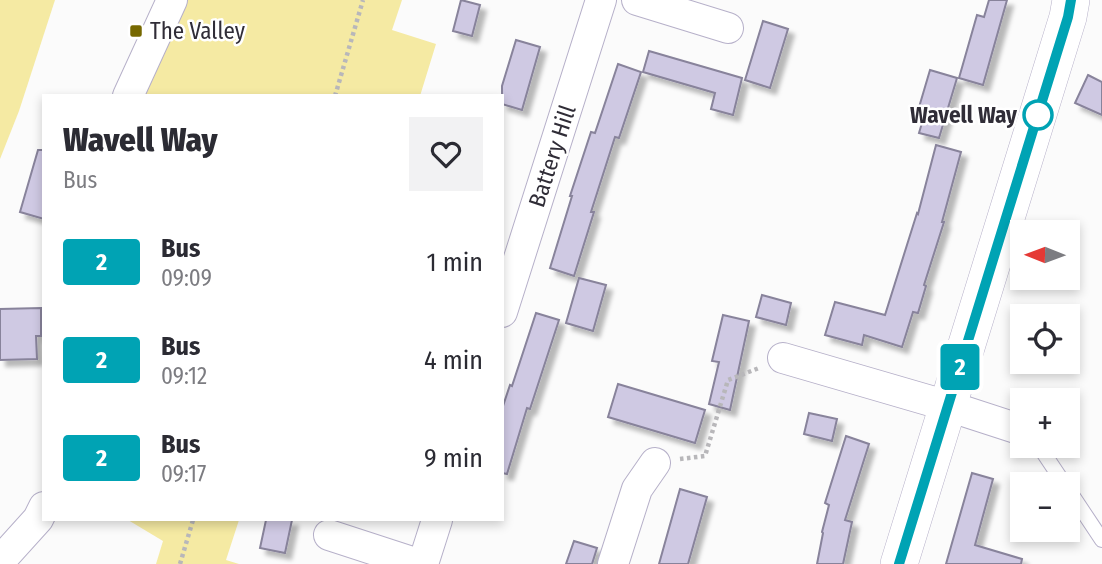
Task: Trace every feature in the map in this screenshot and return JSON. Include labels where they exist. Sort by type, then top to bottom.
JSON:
[{"type":"street","points":[[129,94],[172,0]]},
{"type":"street","name":"Battery Hill","points":[[504,307],[601,0]]},
{"type":"street","points":[[637,0],[728,29]]},
{"type":"street","points":[[899,564],[1071,0]]},
{"type":"street","points":[[783,358],[1010,426]]},
{"type":"street","points":[[613,564],[637,489],[655,463]]},
{"type":"street","points":[[2,553],[38,519],[42,511]]},
{"type":"street","points":[[329,535],[421,564],[437,521]]},
{"type":"lane","points":[[1080,508],[1102,540]]},
{"type":"path","points":[[336,94],[363,0]]},
{"type":"path","points":[[655,463],[705,456],[728,380],[783,358]]},
{"type":"path","points":[[180,564],[193,521]]},
{"type":"shaded area","points":[[0,0],[55,0],[19,111],[0,159]]},
{"type":"shaded area","points":[[182,0],[402,0],[392,30],[436,44],[421,94],[140,94]]},
{"type":"shaded area","points":[[130,521],[239,521],[226,560],[239,564],[156,564],[163,541]]},
{"type":"building","points":[[461,0],[480,5],[472,36],[453,31]]},
{"type":"building","points":[[989,0],[1007,0],[983,85],[959,78],[977,15],[984,17]]},
{"type":"building","points":[[763,21],[788,29],[770,88],[745,80]]},
{"type":"building","points":[[516,40],[540,47],[522,110],[504,105],[502,86]]},
{"type":"building","points":[[649,51],[742,78],[733,115],[711,109],[715,93],[643,72]]},
{"type":"building","points":[[618,64],[641,72],[619,138],[615,137],[574,276],[550,268],[591,132],[595,133]]},
{"type":"building","points":[[930,70],[957,78],[939,138],[919,133],[924,116],[917,114]]},
{"type":"building","points":[[1088,75],[1102,82],[1102,115],[1075,103]]},
{"type":"building","points":[[936,145],[961,152],[918,313],[913,312],[902,347],[864,335],[862,345],[825,335],[835,302],[885,315],[918,214]]},
{"type":"building","points":[[38,150],[42,150],[42,218],[20,212]]},
{"type":"building","points":[[579,278],[606,285],[593,331],[566,323]]},
{"type":"building","points":[[762,295],[791,303],[786,325],[756,317]]},
{"type":"building","points":[[41,308],[41,336],[36,336],[37,359],[0,360],[0,309]]},
{"type":"building","points":[[536,313],[559,320],[530,409],[527,408],[507,474],[504,473],[504,403],[510,385],[512,386]]},
{"type":"building","points":[[723,315],[749,321],[730,410],[709,404],[719,362],[712,361]]},
{"type":"building","points":[[618,384],[705,410],[695,443],[608,417]]},
{"type":"building","points":[[809,413],[837,419],[832,441],[804,434]]},
{"type":"building","points":[[846,436],[869,444],[845,520],[852,522],[843,564],[817,564],[829,505],[825,503]]},
{"type":"building","points":[[972,473],[993,479],[975,545],[1022,559],[1021,564],[946,564]]},
{"type":"building","points":[[680,489],[707,497],[688,564],[659,564]]},
{"type":"building","points":[[266,521],[292,521],[285,553],[260,548]]},
{"type":"building","points":[[574,541],[597,548],[592,564],[566,564]]},
{"type":"bus line","name":"2","points":[[899,564],[1071,0]]},
{"type":"place","name":"The Valley","points":[[136,31]]},
{"type":"place","name":"Wavell Way","points":[[1038,115]]}]
